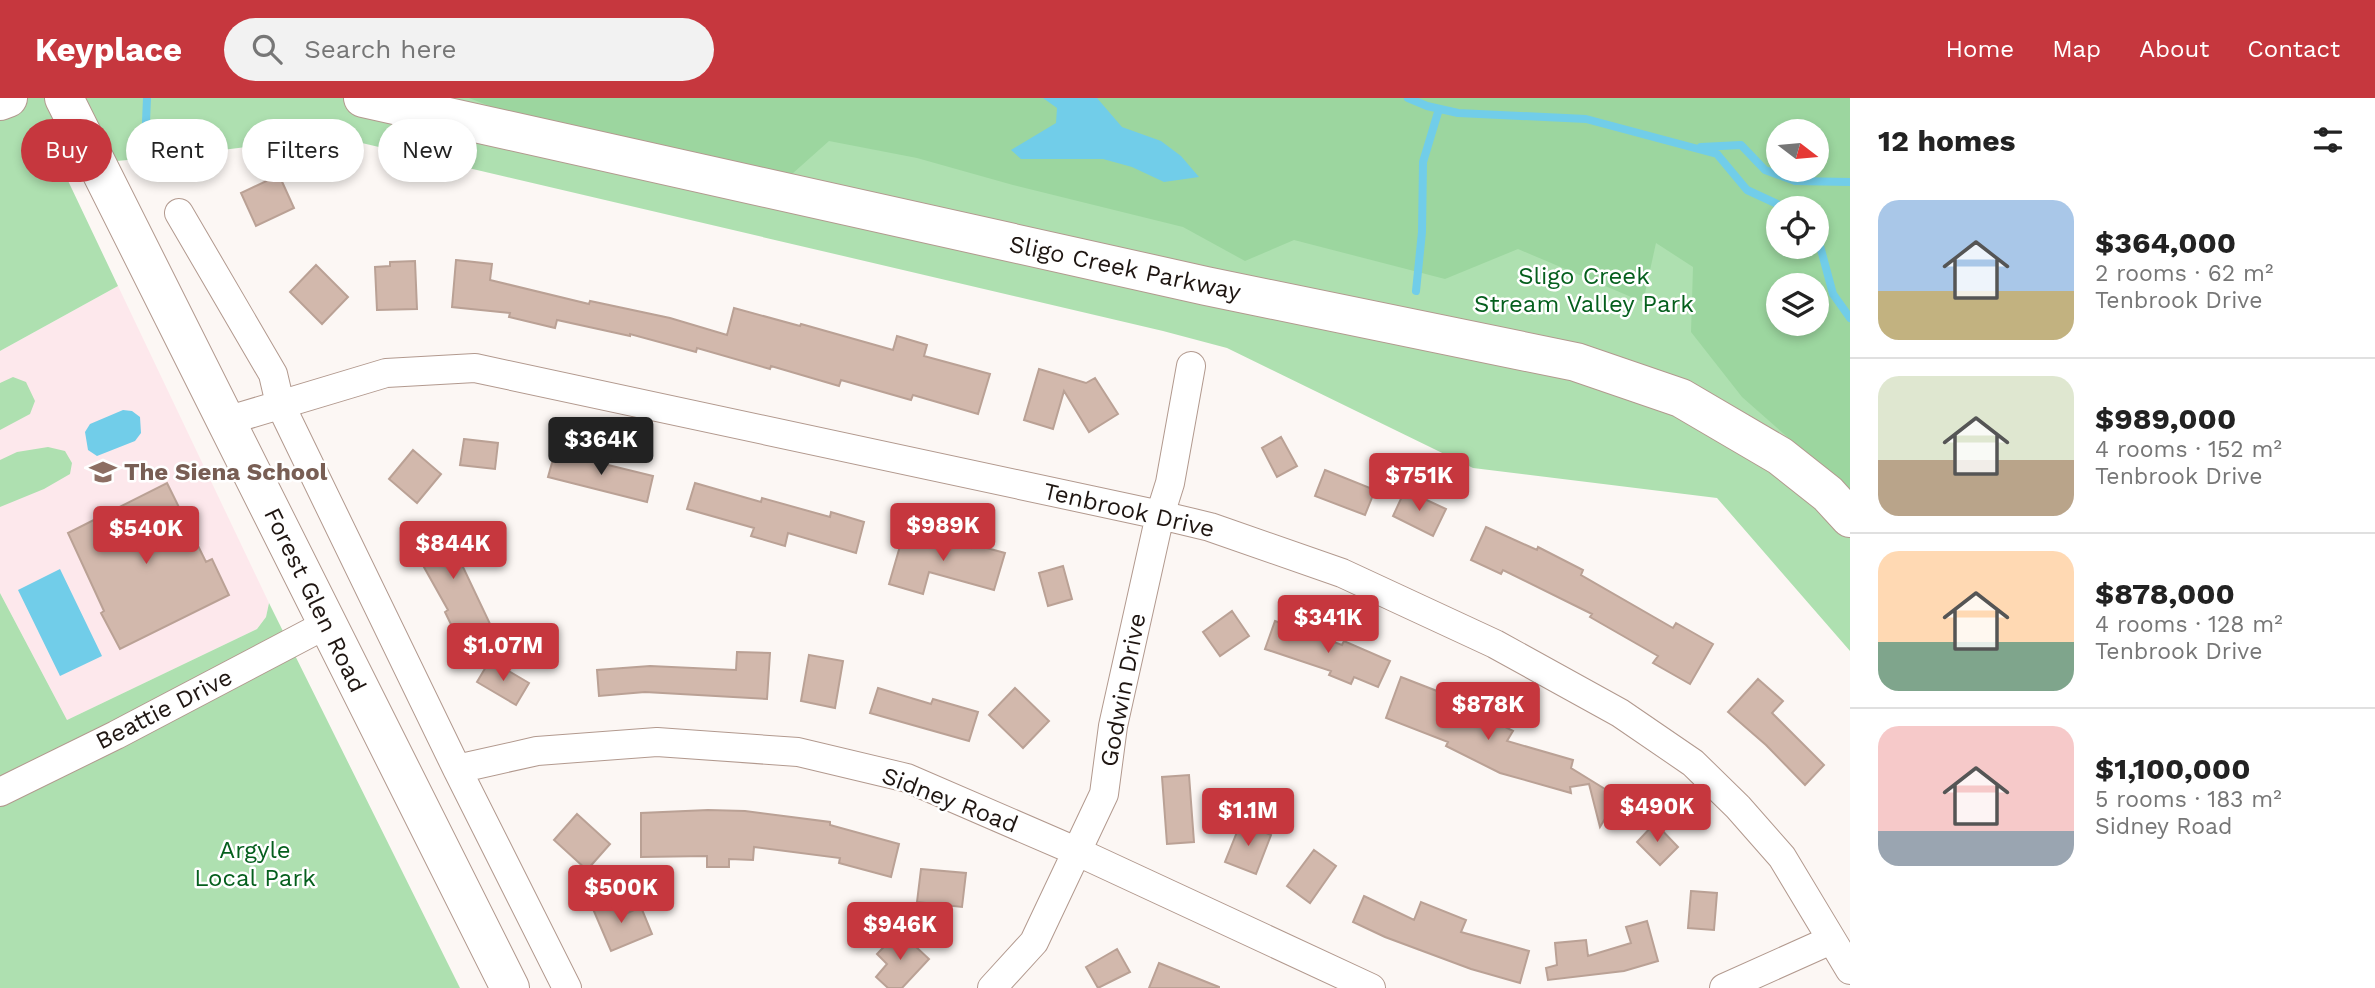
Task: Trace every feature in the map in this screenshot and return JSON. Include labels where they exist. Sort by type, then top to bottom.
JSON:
[{"type":"street","points":[[0,101],[8,98]]},
{"type":"street","name":"Forest Glen Road","points":[[64,98],[510,988]]},
{"type":"street","name":"Sligo Creek Parkway","points":[[363,98],[1206,286],[1576,362],[1681,398],[1780,456],[1828,494],[1850,518]]},
{"type":"street","points":[[178,213],[273,374],[279,404],[567,988]]},
{"type":"street","name":"Godwin Drive","points":[[992,988],[1034,942],[1104,794],[1113,726],[1160,515],[1170,483],[1191,366]]},
{"type":"street","name":"Tenbrook Drive","points":[[226,421],[386,373],[475,368],[1210,527],[1342,573],[1495,644],[1620,713],[1693,764],[1738,807],[1782,857],[1850,970]]},
{"type":"street","name":"Beattie Drive","points":[[0,792],[116,735],[327,624]]},
{"type":"street","name":"Sidney Road","points":[[457,769],[537,751],[657,742],[798,752],[907,778],[1078,852],[1371,988]]},
{"type":"street","points":[[1724,988],[1831,940]]},
{"type":"shaded area","name":"The Siena School","points":[[118,286],[269,603],[266,617],[257,629],[67,720],[0,593],[0,351]]},
{"type":"green space","name":"Sligo Creek Stream Valley Park","points":[[0,98],[1850,98],[1850,651],[1717,498],[1473,468],[1227,348],[477,170],[477,119],[378,119],[378,147],[364,144],[364,119],[242,119],[242,147],[228,149],[228,119],[126,119],[126,160],[112,161],[112,119],[21,119],[21,182],[69,182],[118,286],[0,351]]},
{"type":"green space","points":[[469,98],[1850,98],[1850,492],[1742,397],[1691,332],[1693,267],[1656,243],[1643,302],[1518,249],[1445,279],[1294,240],[1245,261],[1183,227],[917,158],[829,141],[792,174],[492,107]]},
{"type":"green space","points":[[13,377],[26,382],[35,401],[30,414],[0,430],[0,383]]},
{"type":"green space","points":[[48,447],[65,451],[72,463],[70,474],[44,489],[0,507],[0,460],[17,452]]},
{"type":"green space","name":"Argyle Local Park","points":[[0,593],[67,720],[257,629],[266,617],[269,603],[460,988],[0,988]]},
{"type":"water","points":[[1043,98],[1097,98],[1122,127],[1161,141],[1181,156],[1199,177],[1164,182],[1132,167],[1103,159],[1021,159],[1011,150],[1056,123],[1057,108]]},
{"type":"water","points":[[123,410],[132,411],[140,417],[141,433],[135,441],[97,456],[88,450],[85,432],[90,424]]},
{"type":"water","points":[[60,569],[102,656],[60,676],[18,590]]},
{"type":"building","points":[[264,182],[282,182],[294,208],[256,226],[241,193]]},
{"type":"building","points":[[456,260],[492,264],[490,280],[589,304],[590,301],[670,318],[727,335],[734,308],[893,350],[897,336],[927,345],[924,356],[990,374],[978,414],[913,395],[911,400],[841,380],[839,386],[771,366],[770,369],[697,348],[696,352],[630,334],[557,320],[555,328],[509,317],[510,313],[452,307]]},
{"type":"building","points":[[415,261],[417,309],[377,310],[375,267],[390,266],[390,262]]},
{"type":"building","points":[[316,265],[348,297],[322,324],[290,292]]},
{"type":"building","points":[[1039,369],[1086,383],[1095,378],[1118,414],[1089,432],[1064,391],[1053,429],[1024,420]]},
{"type":"building","points":[[1281,437],[1297,466],[1277,477],[1262,448]]},
{"type":"building","points":[[464,439],[498,443],[495,469],[460,465]]},
{"type":"building","points":[[413,450],[441,474],[417,503],[389,479]]},
{"type":"building","points":[[555,452],[653,476],[647,502],[548,477]]},
{"type":"building","points":[[1325,470],[1375,490],[1365,515],[1315,496]]},
{"type":"building","points":[[167,483],[206,562],[212,559],[229,595],[120,649],[101,613],[104,611],[68,533]]},
{"type":"building","points":[[695,483],[761,502],[762,498],[830,517],[831,512],[864,522],[856,553],[788,533],[785,546],[751,536],[754,528],[687,509]]},
{"type":"building","points":[[1405,490],[1446,509],[1433,536],[1393,516]]},
{"type":"building","points":[[1486,527],[1537,550],[1538,547],[1583,570],[1581,575],[1673,628],[1676,623],[1713,644],[1690,684],[1653,663],[1658,656],[1590,617],[1592,614],[1503,570],[1501,574],[1471,560]]},
{"type":"building","points":[[437,529],[443,540],[457,531],[473,559],[462,565],[491,626],[459,641],[445,612],[448,610],[411,544]]},
{"type":"building","points":[[905,529],[971,548],[972,544],[1005,553],[994,590],[929,572],[923,594],[889,584]]},
{"type":"building","points":[[1063,566],[1072,599],[1048,606],[1039,573]]},
{"type":"building","points":[[1232,611],[1249,636],[1220,656],[1203,632]]},
{"type":"building","points":[[1275,621],[1342,645],[1344,641],[1390,661],[1378,687],[1354,677],[1351,684],[1329,675],[1331,671],[1265,649]]},
{"type":"building","points":[[737,652],[770,653],[767,699],[645,692],[599,696],[597,670],[650,666],[736,670]]},
{"type":"building","points":[[809,655],[843,661],[835,708],[801,701]]},
{"type":"building","points":[[490,660],[529,683],[516,705],[477,682]]},
{"type":"building","points":[[1401,677],[1437,691],[1513,731],[1507,741],[1573,760],[1571,768],[1618,797],[1600,827],[1589,784],[1570,787],[1571,793],[1500,773],[1446,746],[1448,742],[1386,718]]},
{"type":"building","points":[[1758,679],[1783,701],[1772,713],[1824,765],[1805,785],[1766,745],[1728,712]]},
{"type":"building","points":[[878,688],[931,704],[933,699],[978,712],[969,741],[870,713]]},
{"type":"building","points":[[1015,688],[1049,721],[1023,748],[989,715]]},
{"type":"building","points":[[1189,775],[1194,842],[1167,844],[1162,777]]},
{"type":"building","points":[[745,811],[830,822],[830,825],[899,844],[891,877],[839,863],[840,858],[754,847],[753,860],[729,859],[729,867],[707,867],[707,856],[641,857],[641,813]]},
{"type":"building","points":[[577,814],[610,844],[587,870],[554,840]]},
{"type":"building","points":[[1241,822],[1271,835],[1256,874],[1225,862]]},
{"type":"building","points":[[1655,823],[1678,847],[1660,865],[1637,842]]},
{"type":"building","points":[[1314,850],[1336,866],[1310,903],[1287,886]]},
{"type":"building","points":[[921,869],[966,873],[962,907],[917,902]]},
{"type":"building","points":[[1691,891],[1717,893],[1714,930],[1688,928]]},
{"type":"building","points":[[1364,896],[1414,920],[1421,902],[1466,920],[1461,932],[1529,951],[1520,983],[1471,969],[1353,922]]},
{"type":"building","points":[[616,899],[623,915],[641,907],[652,934],[611,951],[593,909]]},
{"type":"building","points":[[1647,921],[1658,961],[1624,971],[1548,980],[1546,968],[1557,965],[1555,943],[1586,940],[1588,956],[1631,943],[1626,927]]},
{"type":"building","points":[[899,931],[929,959],[902,988],[888,988],[876,977],[887,964],[877,954]]},
{"type":"building","points":[[1117,949],[1130,972],[1098,988],[1086,967]]},
{"type":"building","points":[[1159,963],[1219,987],[1219,988],[1149,988]]},
{"type":"waterway","points":[[146,119],[147,98]]},
{"type":"waterway","points":[[1408,98],[1427,106],[1458,113],[1586,119],[1717,154],[1747,190],[1766,199]]},
{"type":"waterway","points":[[1416,291],[1422,232],[1423,162],[1439,109]]},
{"type":"waterway","points":[[1701,147],[1741,145],[1765,170],[1795,181],[1850,182]]},
{"type":"waterway","points":[[1824,259],[1833,294],[1850,318]]},
{"type":"place","name":"The Siena School","points":[[103,472]]}]
